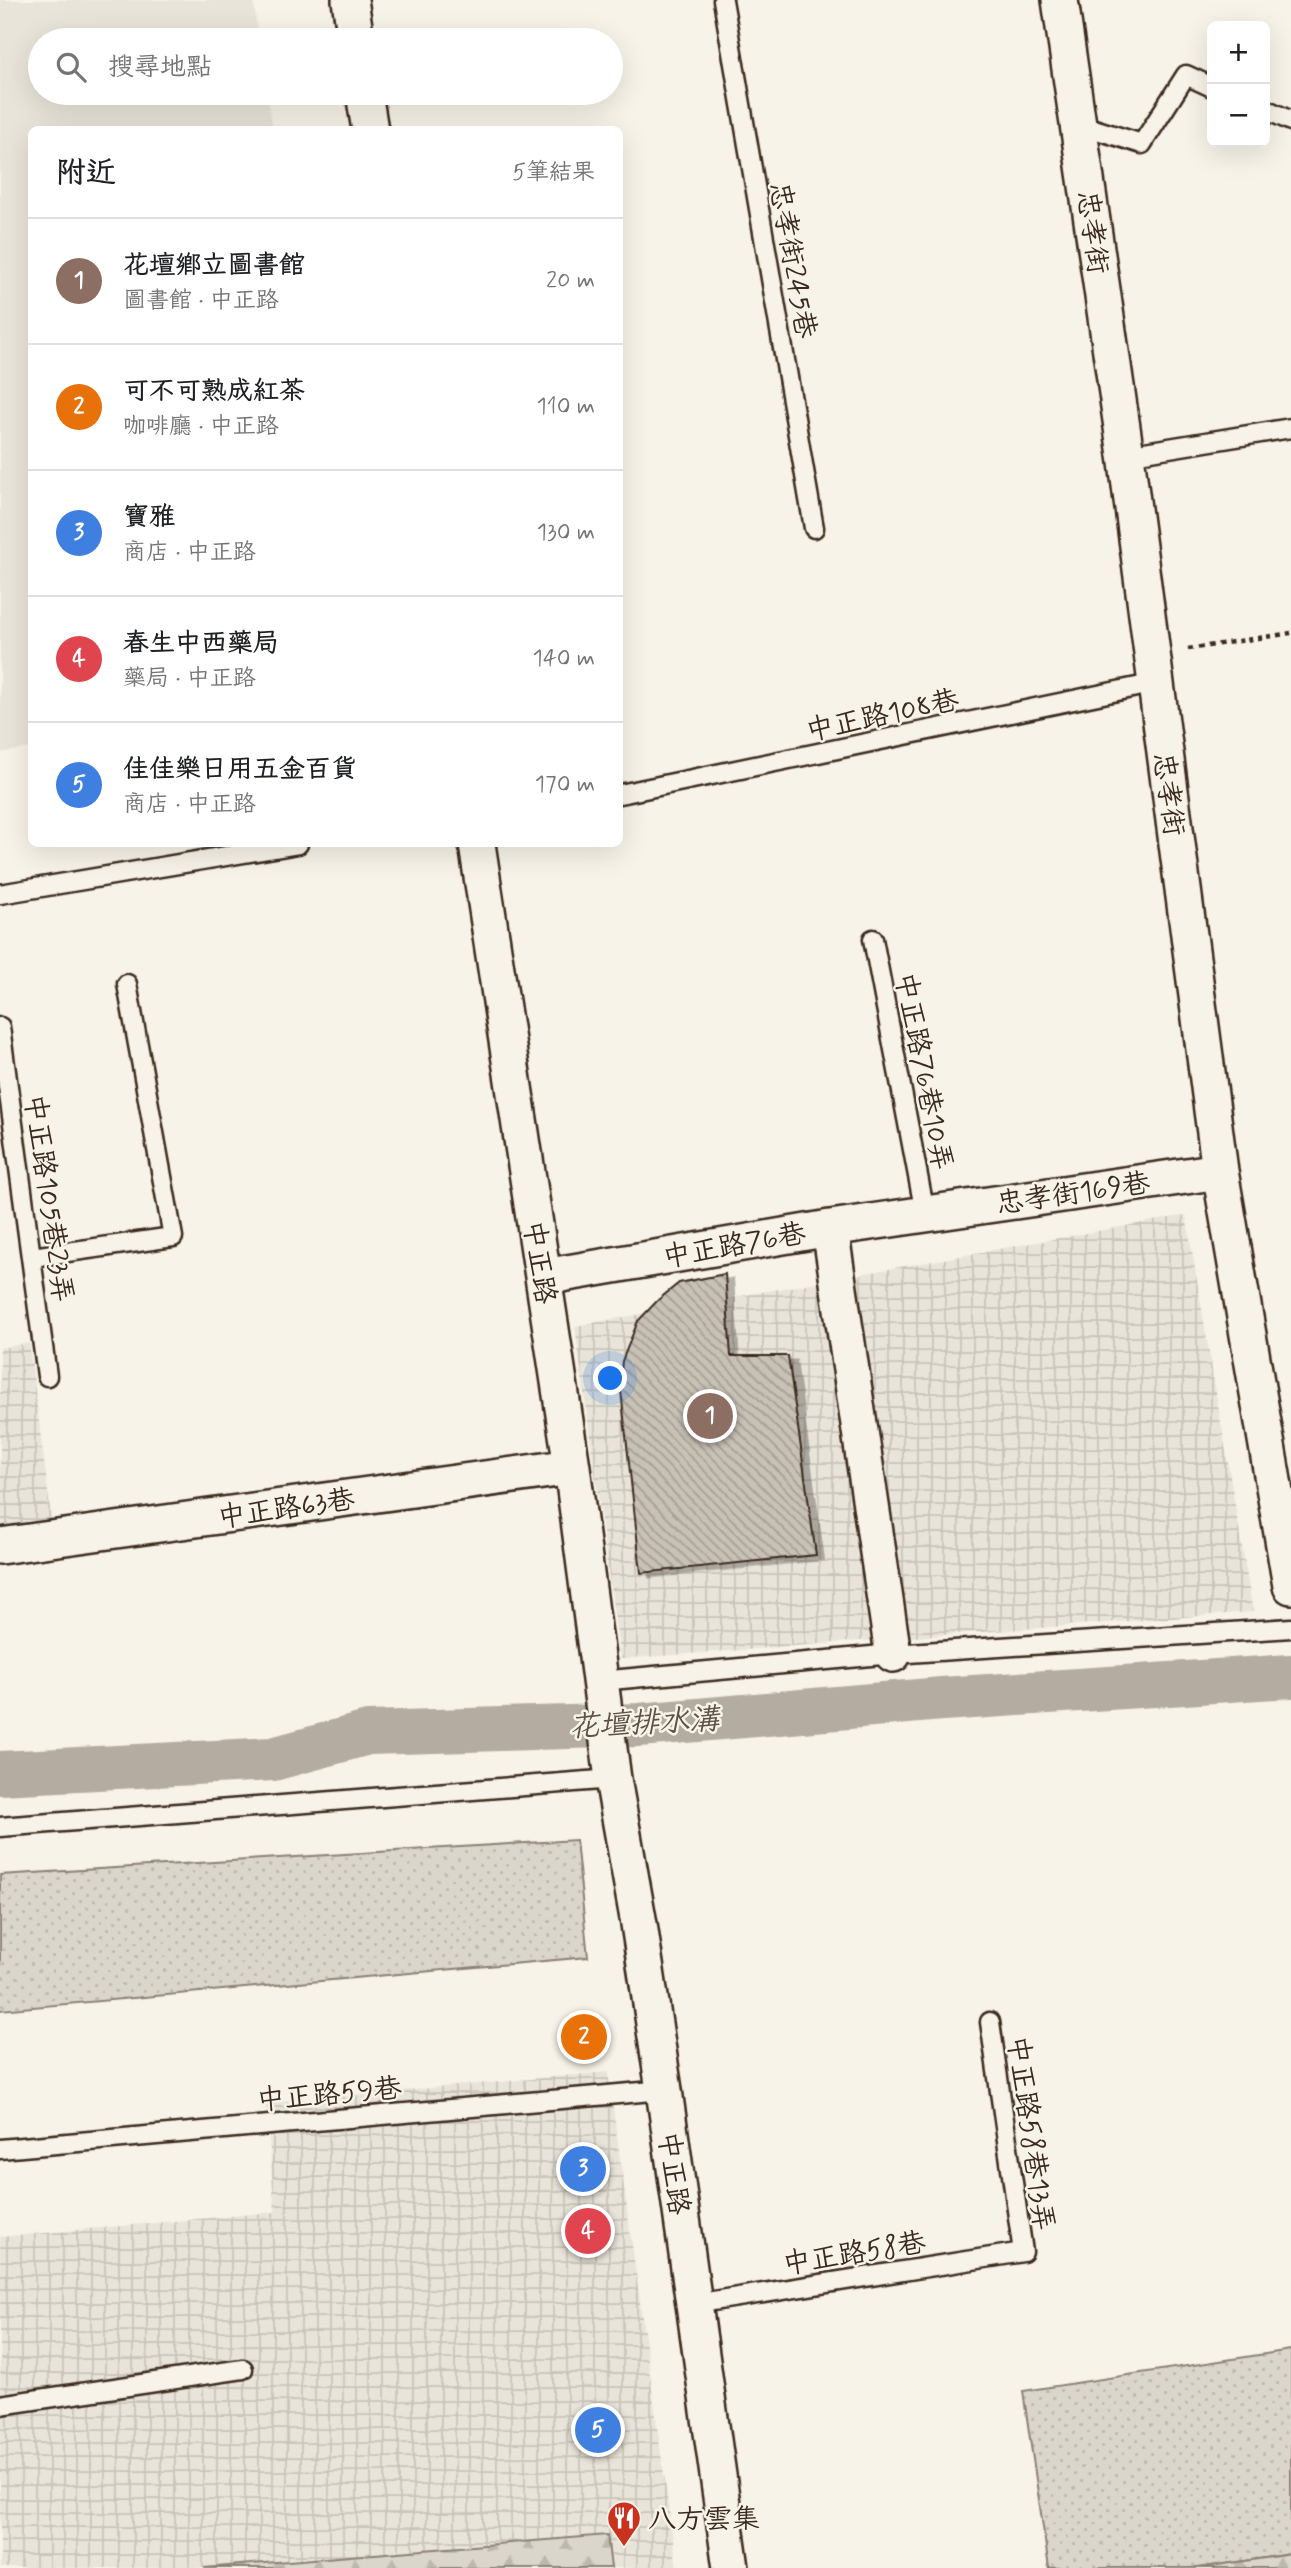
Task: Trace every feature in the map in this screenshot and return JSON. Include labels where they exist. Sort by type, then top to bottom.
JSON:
[{"type":"street","points":[[350,0],[354,28]]},
{"type":"street","name":"忠孝街","points":[[1060,0],[1126,455],[1220,1171],[1291,1586]]},
{"type":"street","points":[[366,105],[369,126]]},
{"type":"street","name":"中正路","points":[[477,847],[572,1467],[613,1779],[639,1924],[664,2090],[731,2568]]},
{"type":"street","name":"忠孝街169巷","points":[[925,1213],[1220,1171]]},
{"type":"street","name":"中正路76巷","points":[[544,1277],[925,1213]]},
{"type":"street","points":[[830,1228],[893,1654]]},
{"type":"street","name":"中正路63巷","points":[[0,1546],[572,1467]]},
{"type":"lane","name":"忠孝街245巷","points":[[723,0],[814,528]]},
{"type":"lane","points":[[1078,124],[1142,144],[1186,75],[1207,85]]},
{"type":"lane","points":[[1270,111],[1291,121]]},
{"type":"lane","points":[[1126,455],[1291,428]]},
{"type":"lane","name":"中正路108巷","points":[[623,794],[1154,669]]},
{"type":"lane","points":[[0,894],[280,847]]},
{"type":"lane","name":"中正路76巷10弄","points":[[873,939],[925,1213]]},
{"type":"lane","points":[[32,1257],[173,1237],[127,984]]},
{"type":"lane","name":"中正路105巷23弄","points":[[0,1027],[47,1376]]},
{"type":"lane","points":[[600,1681],[893,1654],[1291,1628]]},
{"type":"lane","points":[[0,1827],[613,1779]]},
{"type":"lane","name":"中正路58巷13弄","points":[[990,2022],[1023,2252]]},
{"type":"lane","name":"中正路59巷","points":[[0,2149],[664,2090]]},
{"type":"lane","name":"中正路58巷","points":[[694,2304],[1023,2252]]},
{"type":"lane","points":[[0,2405],[243,2369]]},
{"type":"path","points":[[1154,669],[1291,634]]},
{"type":"shaded area","points":[[0,0],[253,0],[257,28],[28,28],[28,105],[269,105],[272,126],[28,126],[28,749],[0,753]]},
{"type":"shaded area","points":[[1186,1215],[1253,1612],[620,1659],[575,1326]]},
{"type":"shaded area","points":[[29,1343],[52,1524],[0,1533],[0,1348]]},
{"type":"shaded area","points":[[608,2072],[677,2568],[611,2568],[606,2535],[204,2568],[0,2568],[0,2237],[275,2212],[266,2103]]},
{"type":"green space","points":[[576,1840],[588,1957],[0,2010],[0,1875]]},
{"type":"green space","points":[[1291,2350],[1291,2554],[1198,2568],[1049,2568],[1023,2391]]},
{"type":"green space","points":[[607,2535],[611,2568],[204,2568]]},
{"type":"green space","points":[[1291,2554],[1291,2568],[1198,2568]]},
{"type":"building","points":[[725,1274],[731,1356],[788,1356],[816,1555],[641,1573],[620,1381],[622,1361],[638,1321],[658,1300],[679,1283]]},
{"type":"waterway","name":"花壇排水溝","points":[[0,1773],[273,1759],[368,1733],[639,1725],[942,1699],[1291,1676]]},
{"type":"place","name":"花壇鄉立圖書館","points":[[710,1416]]},
{"type":"place","name":"可不可熟成紅茶","points":[[584,2037]]},
{"type":"place","name":"寶雅","points":[[583,2169]]},
{"type":"place","name":"春生中西藥局","points":[[588,2231]]},
{"type":"place","name":"佳佳樂日用五金百貨","points":[[598,2430]]},
{"type":"place","name":"八方雲集","points":[[624,2548]]}]
